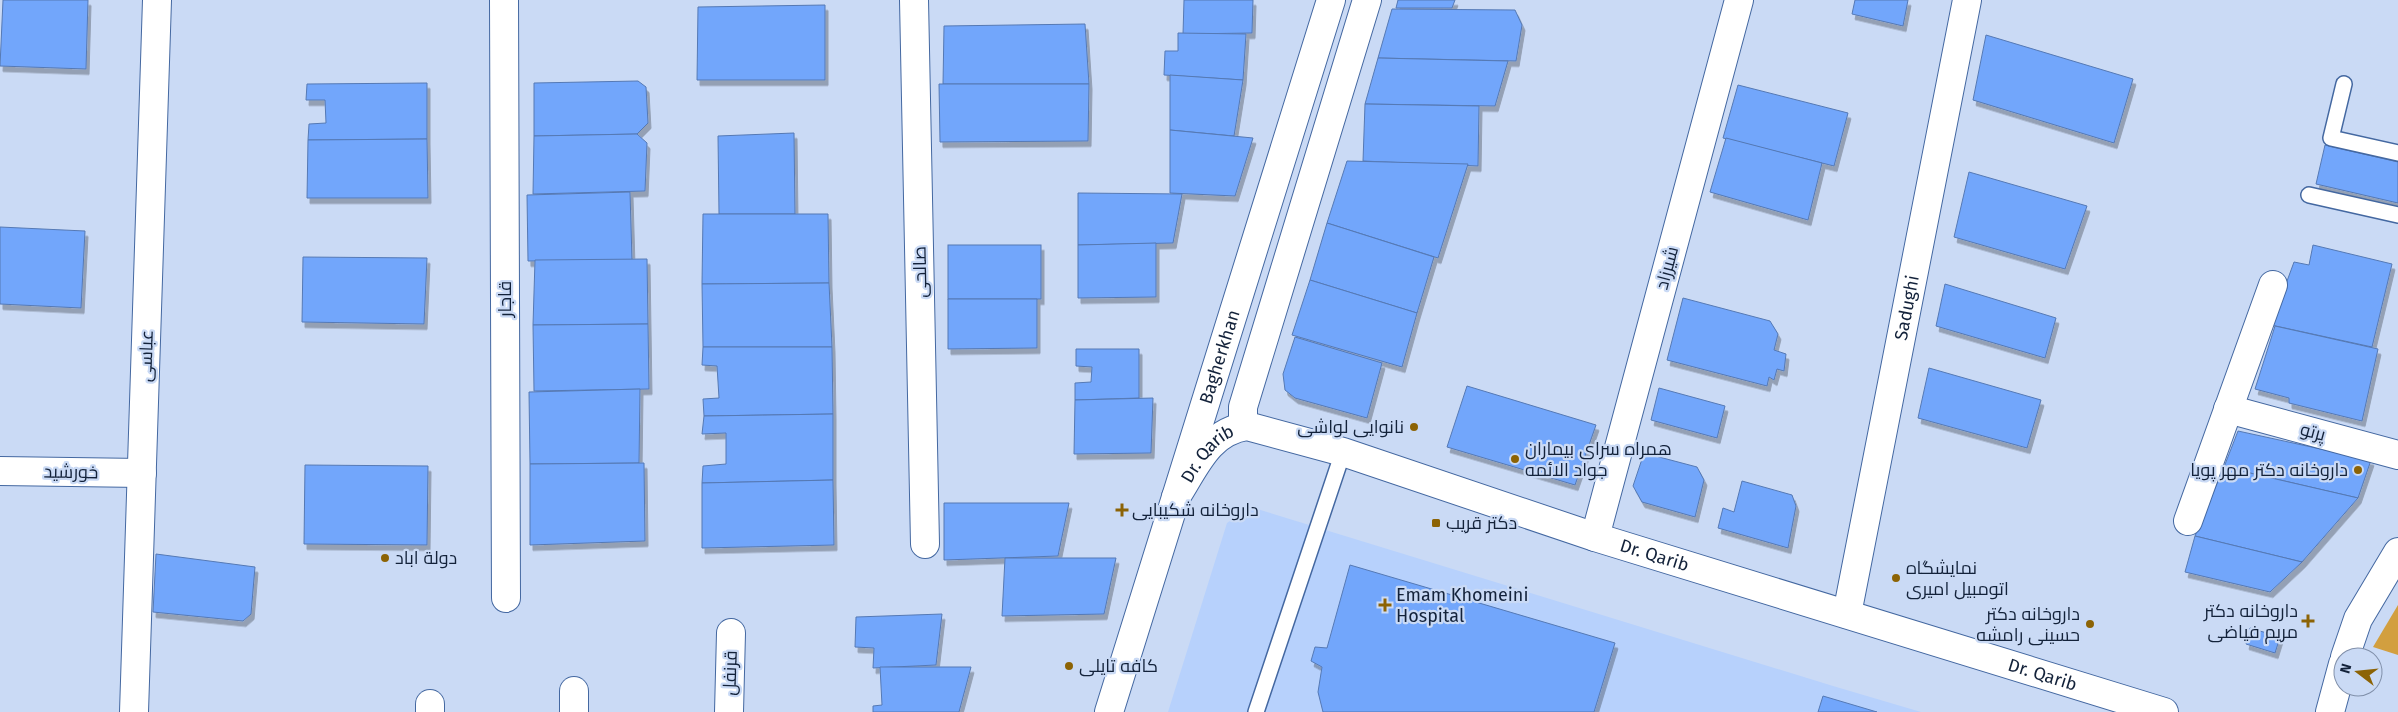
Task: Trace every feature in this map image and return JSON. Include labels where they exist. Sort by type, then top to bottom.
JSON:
[{"type":"street","name":"عباسی","points":[[134,712],[157,0]]},
{"type":"street","name":"قاجار","points":[[504,0],[506,598]]},
{"type":"street","name":"صالحی","points":[[914,0],[925,544]]},
{"type":"street","name":"Bagherkhan","points":[[1109,712],[1331,0]]},
{"type":"street","points":[[1247,426],[1243,418],[1246,398],[1368,0]]},
{"type":"street","name":"شیرزاد","points":[[1595,537],[1739,0]]},
{"type":"street","name":"Sadughi","points":[[1847,614],[1967,0]]},
{"type":"street","points":[[2188,521],[2273,285]]},
{"type":"street","name":"پرتو","points":[[2228,409],[2398,455]]},
{"type":"street","name":"Dr. Qarib","points":[[1176,497],[1214,440],[1234,428],[1247,426],[1343,452],[1595,537],[2164,712]]},
{"type":"street","name":"خورشید","points":[[0,471],[142,473]]},
{"type":"street","points":[[2348,647],[2358,619],[2398,552]]},
{"type":"street","name":"قرنفل","points":[[728,712],[731,633]]},
{"type":"street","points":[[2330,712],[2334,697]]},
{"type":"lane","points":[[2344,84],[2331,138],[2398,153]]},
{"type":"lane","points":[[2309,195],[2398,215]]},
{"type":"lane","points":[[1256,712],[1343,452]]},
{"type":"shaded area","name":"Emam Khomeini Hospital","points":[[1254,508],[1921,712],[1168,712],[1227,523],[1246,510]]},
{"type":"shaded area","points":[[2398,605],[2398,655],[2383,650],[2383,647],[2373,647]]},
{"type":"building","points":[[3,0],[88,0],[86,69],[0,66]]},
{"type":"building","points":[[1184,0],[1253,0],[1252,33],[1183,34]]},
{"type":"building","points":[[1398,0],[1455,0],[1452,8],[1396,8]]},
{"type":"building","points":[[1855,0],[1908,0],[1903,26],[1852,14]]},
{"type":"building","points":[[825,5],[825,80],[697,80],[698,7]]},
{"type":"building","points":[[1392,9],[1515,10],[1522,25],[1516,61],[1378,58]]},
{"type":"building","points":[[1085,24],[1089,84],[943,84],[944,26]]},
{"type":"building","points":[[1178,33],[1246,34],[1243,80],[1164,75],[1165,51],[1178,51]]},
{"type":"building","points":[[1986,35],[2133,79],[2114,143],[1973,100]]},
{"type":"building","points":[[1378,58],[1508,61],[1495,106],[1365,104]]},
{"type":"building","points":[[1170,75],[1243,80],[1234,136],[1170,130]]},
{"type":"building","points":[[638,81],[646,87],[648,123],[637,134],[534,136],[534,83]]},
{"type":"building","points":[[427,83],[427,139],[308,140],[309,124],[326,123],[325,100],[306,100],[307,84]]},
{"type":"building","points":[[939,84],[1089,84],[1088,141],[940,142]]},
{"type":"building","points":[[1738,85],[1848,113],[1834,166],[1723,138]]},
{"type":"building","points":[[1365,104],[1479,106],[1478,166],[1363,161]]},
{"type":"building","points":[[1170,130],[1253,138],[1235,196],[1170,193]]},
{"type":"building","points":[[794,133],[795,214],[719,214],[718,136]]},
{"type":"building","points":[[637,134],[647,143],[645,191],[533,194],[534,136]]},
{"type":"building","points":[[1726,138],[1822,163],[1808,220],[1710,192]]},
{"type":"building","points":[[427,139],[428,198],[307,198],[308,140]]},
{"type":"building","points":[[2325,145],[2398,162],[2398,203],[2316,184]]},
{"type":"building","points":[[1347,161],[1468,164],[1438,258],[1327,223]]},
{"type":"building","points":[[1969,172],[2087,206],[2065,269],[1954,237]]},
{"type":"building","points":[[630,192],[632,260],[528,261],[527,195]]},
{"type":"building","points":[[1078,193],[1182,194],[1173,243],[1078,245]]},
{"type":"building","points":[[703,214],[828,214],[829,283],[702,284]]},
{"type":"building","points":[[1327,223],[1434,257],[1417,313],[1310,280]]},
{"type":"building","points":[[0,227],[85,231],[81,308],[0,304]]},
{"type":"building","points":[[1156,243],[1156,297],[1078,298],[1078,245]]},
{"type":"building","points":[[948,245],[1041,245],[1041,299],[948,299]]},
{"type":"building","points":[[2313,245],[2392,264],[2372,347],[2271,325],[2294,262],[2309,265]]},
{"type":"building","points":[[303,257],[427,258],[424,324],[302,322]]},
{"type":"building","points":[[647,259],[648,324],[533,325],[535,260]]},
{"type":"building","points":[[1310,280],[1417,313],[1402,367],[1292,335]]},
{"type":"building","points":[[829,283],[832,347],[703,347],[702,284]]},
{"type":"building","points":[[1945,284],[2056,318],[2045,358],[1936,326]]},
{"type":"building","points":[[1683,298],[1770,321],[1778,334],[1774,350],[1786,354],[1784,371],[1777,369],[1774,380],[1769,377],[1767,386],[1667,360]]},
{"type":"building","points":[[948,299],[1037,299],[1037,348],[948,349]]},
{"type":"building","points":[[648,324],[649,389],[534,391],[533,325]]},
{"type":"building","points":[[2275,326],[2378,349],[2362,421],[2289,403],[2289,398],[2255,389]]},
{"type":"building","points":[[1295,337],[1382,363],[1367,418],[1295,398],[1285,390],[1283,374]]},
{"type":"building","points":[[703,347],[832,347],[833,414],[704,416],[703,399],[719,398],[717,366],[702,365]]},
{"type":"building","points":[[1076,349],[1139,349],[1139,398],[1075,400],[1075,383],[1091,382],[1092,367],[1076,366]]},
{"type":"building","points":[[1929,368],[2041,400],[2027,448],[1918,418]]},
{"type":"building","points":[[1467,386],[1596,425],[1575,485],[1447,447]]},
{"type":"building","points":[[1659,388],[1725,406],[1717,438],[1651,420]]},
{"type":"building","points":[[640,389],[639,463],[530,464],[529,392]]},
{"type":"building","points":[[1153,398],[1151,453],[1074,454],[1075,400]]},
{"type":"building","points":[[833,414],[833,480],[702,483],[703,466],[726,464],[726,433],[702,434],[704,416]]},
{"type":"building","points":[[2238,431],[2371,460],[2358,498],[2224,467]]},
{"type":"building","points":[[1644,453],[1697,467],[1704,480],[1695,517],[1642,502],[1633,486]]},
{"type":"building","points":[[644,463],[645,541],[530,545],[530,464]]},
{"type":"building","points":[[305,465],[428,466],[427,545],[304,544]]},
{"type":"building","points":[[2224,467],[2358,498],[2302,562],[2195,536]]},
{"type":"building","points":[[833,480],[834,545],[702,548],[702,483]]},
{"type":"building","points":[[1742,481],[1792,495],[1796,506],[1788,548],[1718,528],[1723,508],[1734,512]]},
{"type":"building","points":[[944,503],[1069,503],[1058,556],[944,560]]},
{"type":"building","points":[[2195,536],[2302,562],[2270,592],[2185,572]]},
{"type":"building","points":[[156,554],[255,567],[251,614],[243,621],[153,612]]},
{"type":"building","points":[[1005,558],[1116,558],[1104,614],[1002,616]]},
{"type":"building","points":[[1350,565],[1615,643],[1594,712],[1323,712],[1318,692],[1322,667],[1311,661],[1315,647],[1327,648]]},
{"type":"building","points":[[942,614],[936,665],[873,668],[874,648],[855,647],[856,617]]},
{"type":"building","points":[[2250,628],[2280,637],[2275,653],[2246,644]]},
{"type":"building","points":[[880,667],[971,667],[959,712],[873,712],[873,706],[882,705]]},
{"type":"building","points":[[1823,696],[1877,712],[1818,712]]},
{"type":"place","name":"نانوایی لواشی","points":[[1414,427]]},
{"type":"place","name":"همراه سرای بیماران جواد الائمه","points":[[1515,459]]},
{"type":"place","name":"داروخانه دکتر مهر پویا","points":[[2358,470]]},
{"type":"place","name":"داروخانه شکیبایی","points":[[1122,510]]},
{"type":"place","name":"دکتر قریب","points":[[1436,523]]},
{"type":"place","name":"دولة اباد","points":[[385,558]]},
{"type":"place","name":"نمایشگاه اتومبیل امیری","points":[[1896,578]]},
{"type":"place","name":"Emam Khomeini Hospital","points":[[1385,605]]},
{"type":"place","name":"داروخانه دکتر مریم فیاضی","points":[[2308,621]]},
{"type":"place","name":"داروخانه دکتر حسینی رامشه","points":[[2090,624]]},
{"type":"place","name":"کافه تایلی","points":[[1069,666]]}]
